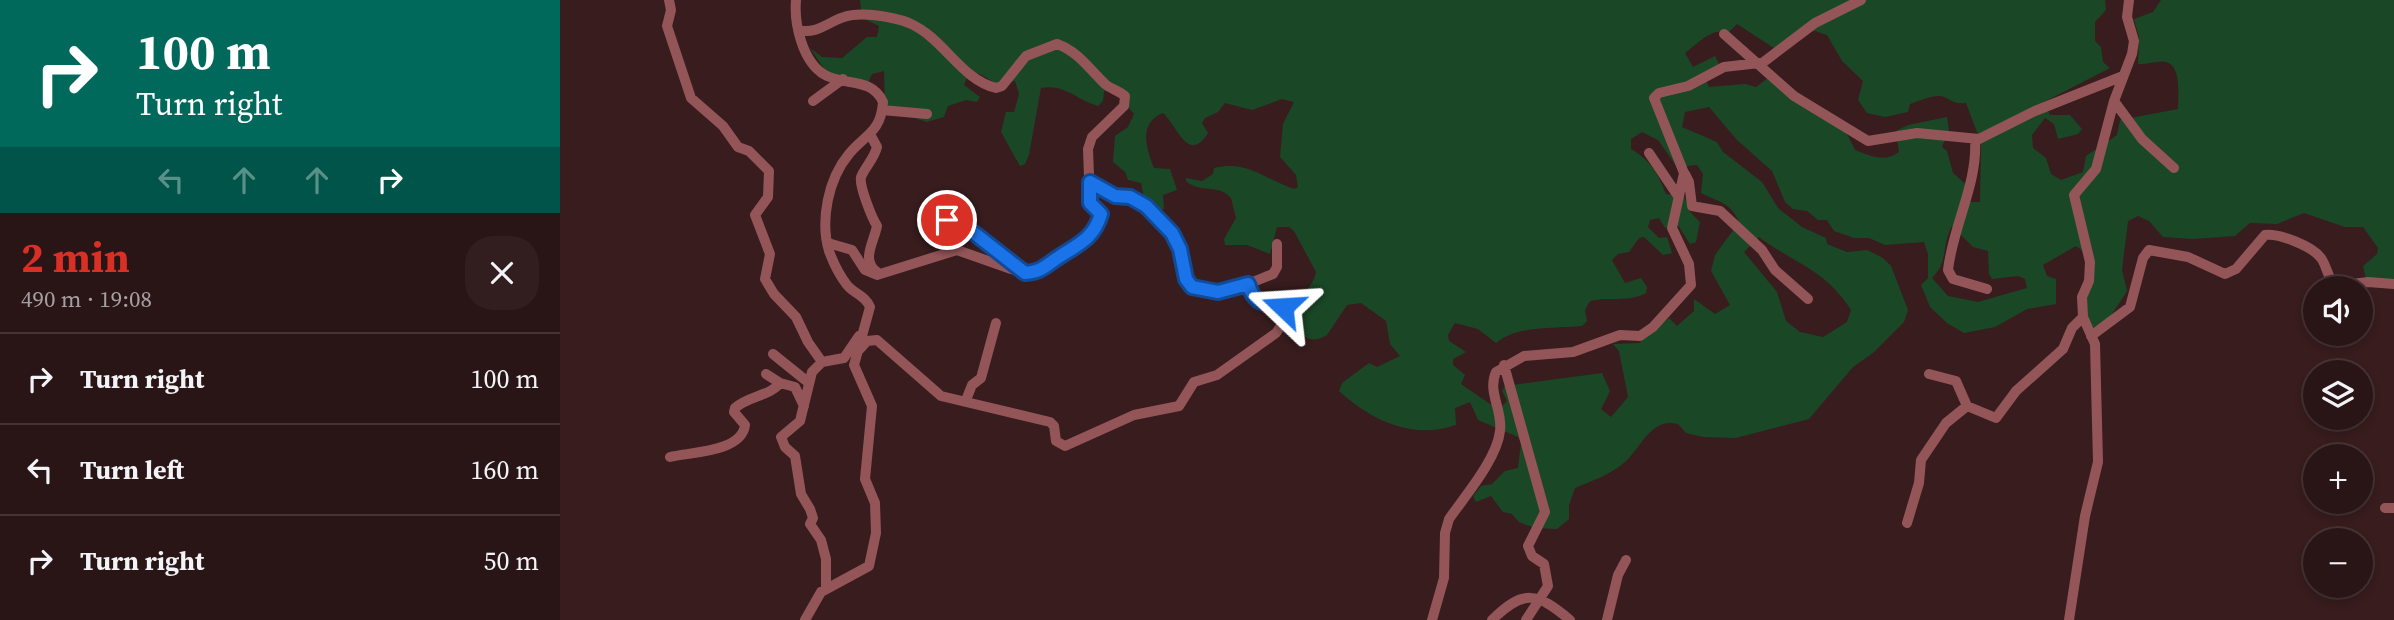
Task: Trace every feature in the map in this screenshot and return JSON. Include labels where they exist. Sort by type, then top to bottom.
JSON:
[{"type":"street","points":[[668,0],[671,10],[667,26],[691,98],[723,126],[738,147],[749,151],[769,171],[768,197],[755,215],[770,254],[765,279],[774,294],[796,317],[808,342],[822,362]]},
{"type":"street","points":[[796,0],[795,13],[802,42],[817,68],[825,75],[844,78],[871,88],[881,97],[882,110],[871,136],[849,153],[841,167],[825,212],[832,259],[848,286],[868,302],[870,314],[854,365],[872,406],[865,479],[875,503],[876,533],[867,568],[826,588],[814,600],[805,620]]},
{"type":"street","points":[[1808,299],[1775,270],[1762,250],[1720,211],[1692,206],[1689,182],[1654,98],[1659,93],[1688,86],[1724,67],[1760,63],[1815,23],[1861,0]]},
{"type":"street","points":[[2069,620],[2085,516],[2098,462],[2096,366],[2091,337],[2082,317],[2082,297],[2089,281],[2090,262],[2074,195],[2096,169],[2114,101],[2134,48],[2127,17],[2129,0]]},
{"type":"street","points":[[799,30],[809,33],[853,15],[909,23],[933,38],[967,73],[996,89],[1002,86],[1026,56],[1057,44],[1070,49],[1096,71],[1105,84],[1125,96],[1125,106],[1092,136],[1088,149],[1090,203],[1101,214],[1093,232],[1082,244],[1041,271],[1025,273],[957,250],[882,275],[865,270],[852,250],[828,243]]},
{"type":"street","points":[[1724,34],[1760,63],[1794,96],[1868,141],[1917,133],[1975,139],[2123,76]]},
{"type":"street","points":[[814,101],[844,78]]},
{"type":"street","points":[[2114,101],[2142,139],[2174,168]]},
{"type":"street","points":[[882,110],[927,114]]},
{"type":"street","points":[[871,136],[877,147],[861,177],[861,186],[870,215],[877,226],[868,250],[869,257],[874,271],[882,275]]},
{"type":"street","points":[[1975,139],[1975,169],[1956,226],[1948,270],[1954,279],[1987,289]]},
{"type":"street","points":[[1649,153],[1678,196]]},
{"type":"street","points":[[1432,620],[1444,578],[1445,533],[1449,519],[1498,442],[1500,416],[1493,380],[1504,365],[1524,356],[1573,352],[1613,337],[1640,336],[1653,327],[1692,281],[1689,264],[1672,228],[1684,173]]},
{"type":"street","points":[[1090,182],[1115,196],[1130,197],[1146,206],[1172,233],[1180,249],[1186,279],[1192,287],[1218,292],[1248,284],[1275,272],[1277,244]]},
{"type":"street","points":[[944,216],[974,233],[1025,273]]},
{"type":"street","points":[[2091,337],[2130,307],[2143,258],[2152,250],[2188,257],[2225,274],[2236,269],[2265,235],[2276,234],[2318,255],[2330,280],[2337,286],[2368,282],[2394,284]]},
{"type":"street","points":[[855,359],[867,341],[877,340],[937,394],[1019,413],[1035,421],[1051,422],[1058,443],[1065,446],[1132,416],[1175,407],[1183,402],[1194,382],[1224,370],[1276,333],[1285,320],[1283,307],[1259,304],[1252,296],[1248,284]]},
{"type":"street","points":[[1929,374],[1956,381],[1968,406],[1996,418],[2016,391],[2063,349],[2072,328],[2082,317]]},
{"type":"street","points":[[966,400],[972,385],[981,378],[996,323]]},
{"type":"street","points":[[826,588],[826,559],[821,540],[810,524],[813,518],[802,494],[797,460],[781,441],[782,435],[800,421],[813,369],[822,362],[844,358],[852,343],[865,331]]},
{"type":"street","points":[[773,354],[809,383]]},
{"type":"street","points":[[1504,365],[1533,476],[1544,506],[1543,518],[1528,546],[1532,555],[1542,561],[1549,579],[1541,600],[1526,620]]},
{"type":"street","points":[[766,374],[780,383],[794,387],[804,406]]},
{"type":"street","points":[[670,457],[723,447],[739,438],[744,425],[734,412],[735,408],[750,397],[772,390],[780,383]]},
{"type":"street","points":[[1907,523],[1919,483],[1921,460],[1946,423],[1968,406]]},
{"type":"street","points":[[1607,620],[1618,575],[1626,560]]},
{"type":"street","points":[[1492,620],[1512,601],[1526,598],[1541,600],[1570,620]]},
{"type":"green space","points":[[860,0],[2105,0],[2106,10],[2095,22],[2095,41],[2101,47],[2103,62],[2110,68],[2044,102],[2050,115],[2070,115],[2082,129],[2078,134],[2058,139],[2054,124],[2045,118],[2032,135],[2033,148],[2046,158],[2051,174],[2061,180],[2083,172],[2086,156],[2117,135],[2120,120],[2178,109],[2175,69],[2166,62],[2138,64],[2139,37],[2134,19],[2153,12],[2161,0],[2394,0],[2394,283],[2365,276],[2363,266],[2377,254],[2378,248],[2363,227],[2345,227],[2304,213],[2277,224],[2250,223],[2235,236],[2193,239],[2163,237],[2149,221],[2138,216],[2128,221],[2122,270],[2127,291],[2109,319],[2092,328],[2089,326],[2084,303],[2091,257],[2076,246],[2043,265],[2047,276],[2056,279],[2056,304],[2027,309],[1995,327],[1964,333],[1947,323],[1930,307],[1921,285],[1928,278],[1928,254],[1924,242],[1885,245],[1869,238],[1854,238],[1834,231],[1827,220],[1818,220],[1807,211],[1793,209],[1785,202],[1772,171],[1737,140],[1709,107],[1685,112],[1682,127],[1717,142],[1723,152],[1762,182],[1778,208],[1802,227],[1826,238],[1827,244],[1847,252],[1867,250],[1883,258],[1891,266],[1908,310],[1904,322],[1873,353],[1853,367],[1809,419],[1736,438],[1703,437],[1686,433],[1678,424],[1659,426],[1620,466],[1575,488],[1569,505],[1569,519],[1557,529],[1535,528],[1519,522],[1512,514],[1503,512],[1491,496],[1476,502],[1473,496],[1481,486],[1492,484],[1505,471],[1518,468],[1521,443],[1518,437],[1478,420],[1470,402],[1455,408],[1456,425],[1424,430],[1394,425],[1352,402],[1339,391],[1342,383],[1369,363],[1377,367],[1400,356],[1390,344],[1386,321],[1361,303],[1347,305],[1327,335],[1315,339],[1307,338],[1290,323],[1291,315],[1316,272],[1294,231],[1289,227],[1277,227],[1270,254],[1247,245],[1225,245],[1224,239],[1236,218],[1231,198],[1226,193],[1197,187],[1186,181],[1186,178],[1202,181],[1213,174],[1214,168],[1236,166],[1255,171],[1294,189],[1298,187],[1296,175],[1280,157],[1283,124],[1294,102],[1282,99],[1252,110],[1225,103],[1218,112],[1205,118],[1202,123],[1208,133],[1201,142],[1194,145],[1183,140],[1163,113],[1155,117],[1147,130],[1149,152],[1154,168],[1170,169],[1177,190],[1163,195],[1164,209],[1159,211],[1144,199],[1141,183],[1128,180],[1125,172],[1113,162],[1115,136],[1128,127],[1134,114],[1127,106],[1128,95],[1104,91],[1103,101],[1098,106],[1064,90],[1041,88],[1029,155],[1025,164],[1020,166],[1001,132],[1006,112],[1014,112],[1019,94],[1015,81],[995,83],[980,74],[969,72],[964,85],[980,97],[977,102],[966,100],[948,106],[944,117],[927,122],[885,108],[884,71],[872,74],[868,83],[827,73],[810,48],[822,57],[842,58],[867,37],[877,37],[879,26],[862,18]],"holes":[[[1737,24],[1774,48],[1809,29],[1827,35],[1842,61],[1863,81],[1858,100],[1867,113],[1885,117],[1908,112],[1910,104],[1936,96],[1966,103],[1981,143],[1980,202],[1969,202],[1970,188],[1953,173],[1947,151],[1942,147],[1949,130],[1947,117],[1908,125],[1896,131],[1899,152],[1888,157],[1877,157],[1855,150],[1847,134],[1768,78],[1756,87],[1745,84],[1709,87],[1703,73],[1719,64],[1715,56],[1693,67],[1685,53],[1711,34],[1722,31],[1728,33]],[[1642,132],[1658,140],[1677,167],[1697,165],[1703,174],[1701,193],[1723,203],[1736,215],[1739,222],[1715,255],[1711,271],[1730,305],[1715,314],[1694,299],[1694,311],[1677,326],[1669,318],[1639,343],[1613,344],[1619,351],[1628,397],[1611,417],[1601,409],[1610,391],[1602,373],[1505,386],[1502,391],[1507,401],[1502,406],[1490,404],[1461,384],[1465,375],[1453,365],[1453,359],[1466,352],[1449,341],[1448,335],[1455,323],[1478,329],[1496,343],[1505,337],[1525,331],[1582,326],[1587,321],[1585,310],[1590,301],[1626,299],[1646,293],[1647,287],[1641,278],[1625,283],[1612,260],[1618,254],[1629,252],[1639,238],[1644,237],[1663,255],[1672,253],[1667,237],[1659,238],[1648,227],[1650,220],[1659,218],[1665,228],[1677,224],[1690,244],[1696,242],[1700,222],[1691,213],[1684,196],[1666,194],[1653,168],[1631,149],[1631,139]],[[1952,226],[1973,247],[1988,251],[1989,274],[1992,279],[2018,276],[2025,279],[2027,288],[1978,302],[1948,296],[1932,278],[1941,266]],[[1759,237],[1831,286],[1851,310],[1847,322],[1823,337],[1800,332],[1786,321],[1777,292],[1744,252]]]},
{"type":"route","points":[[947,220],[974,233],[1025,273],[1041,271],[1082,244],[1098,225],[1101,214],[1090,203],[1090,182],[1115,196],[1138,199],[1146,206],[1172,233],[1180,249],[1186,279],[1192,287],[1218,292],[1248,284],[1252,296],[1259,304],[1283,307]]}]
